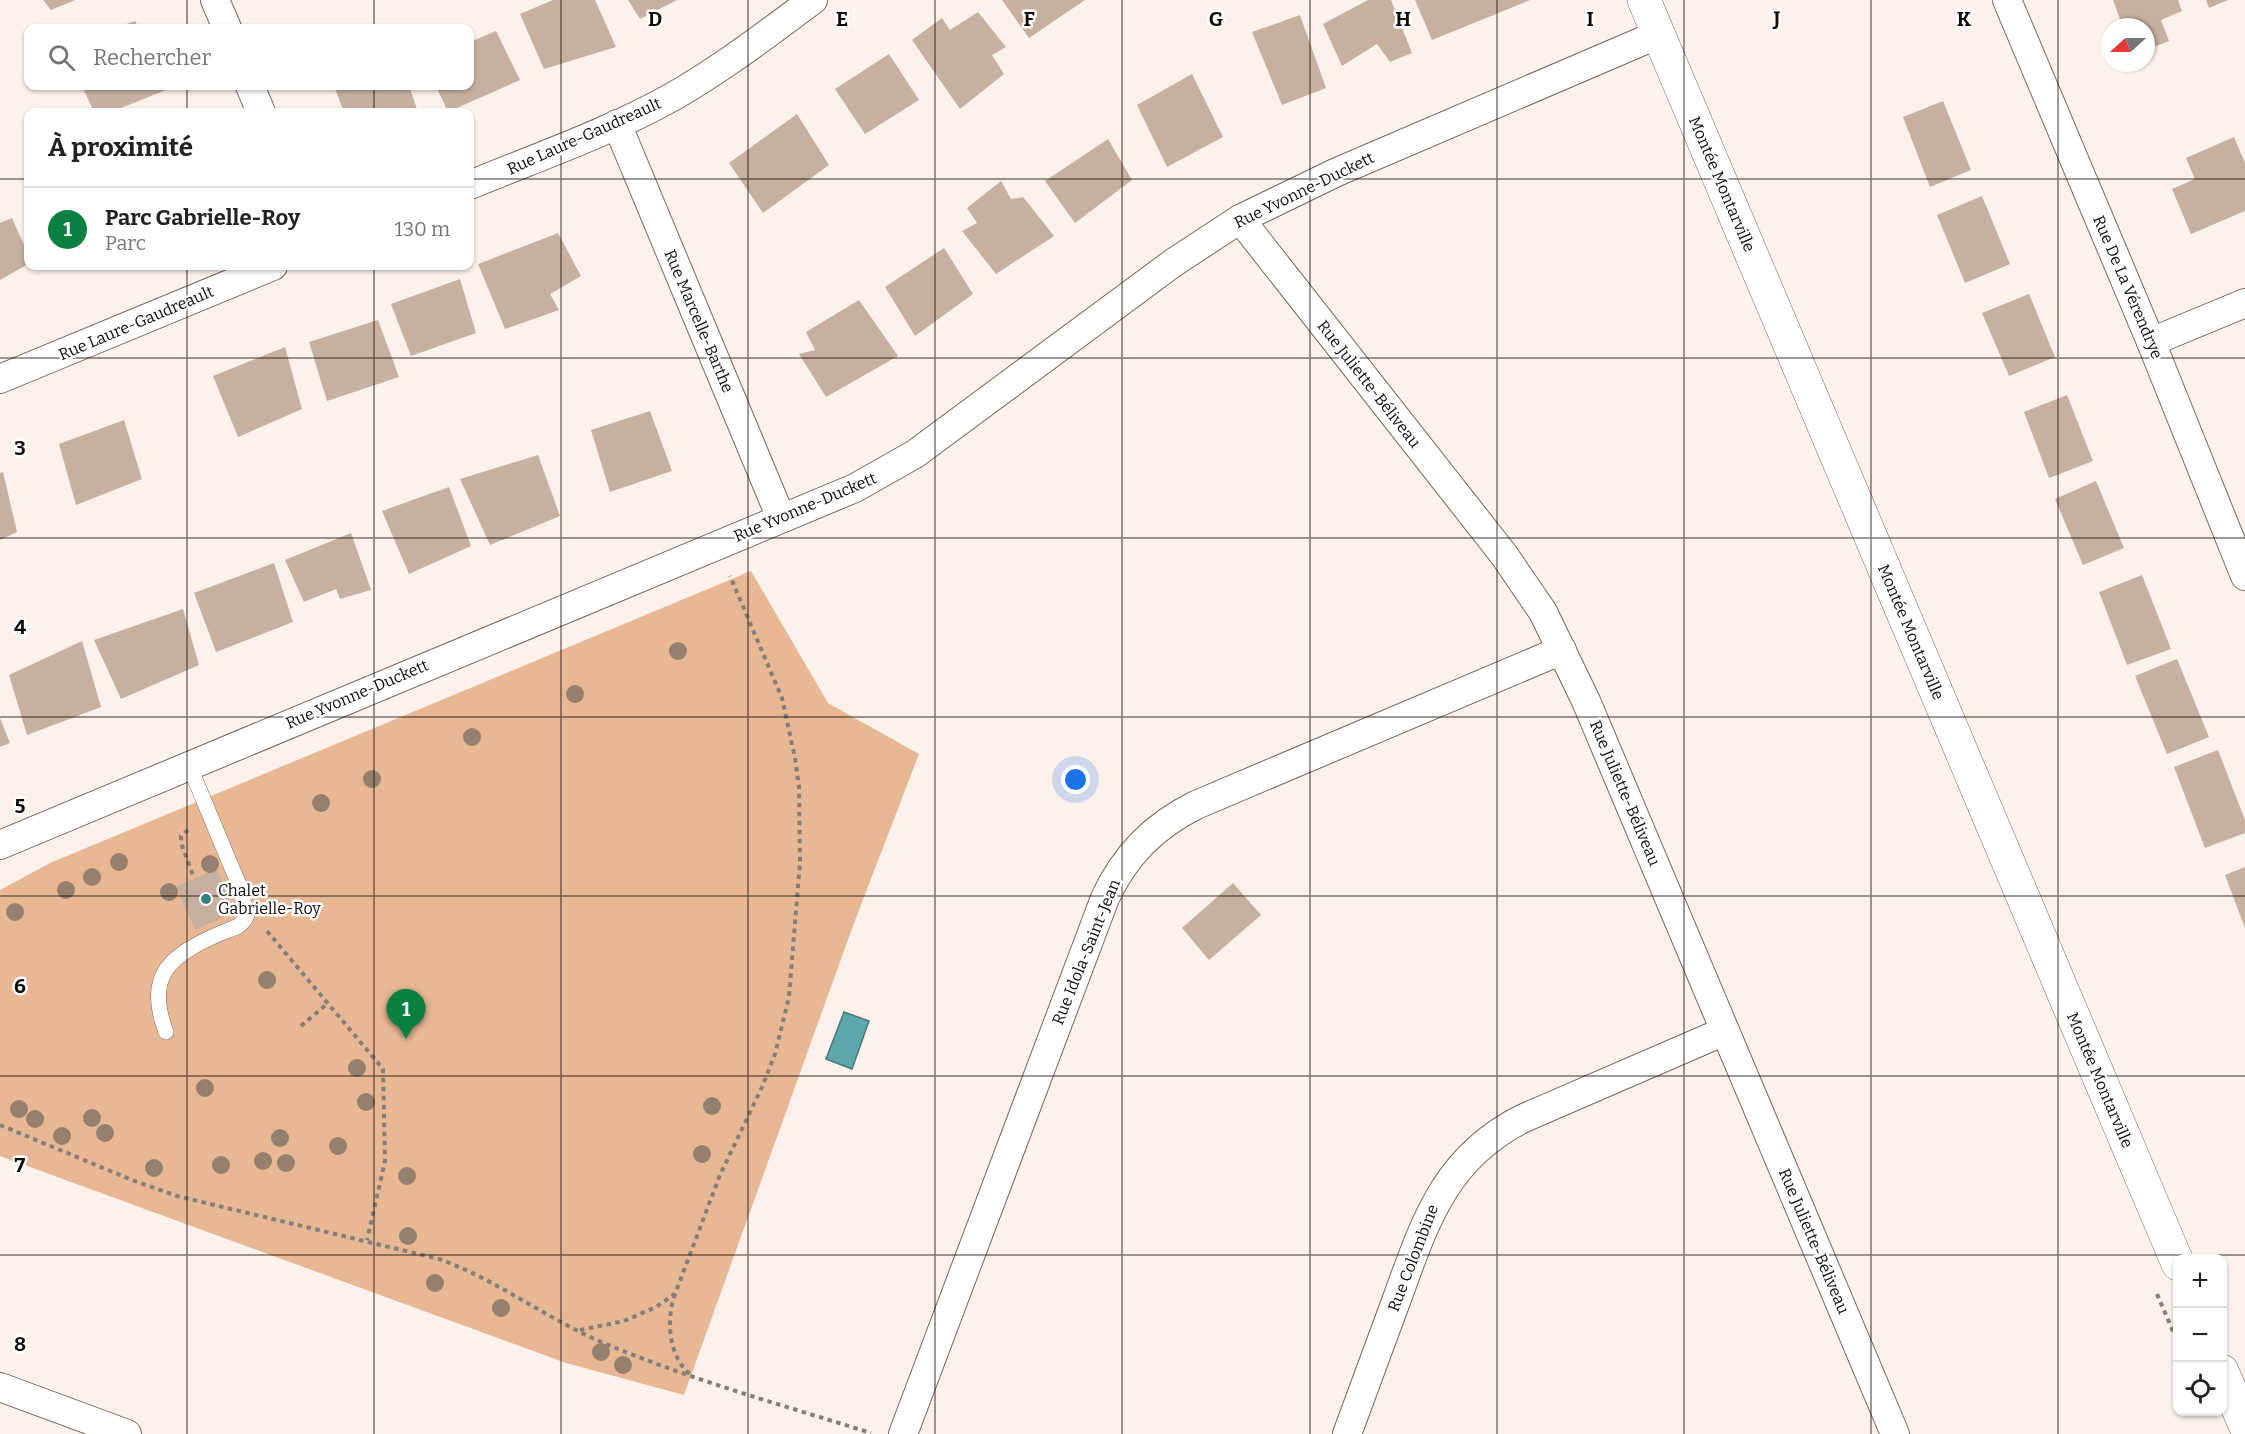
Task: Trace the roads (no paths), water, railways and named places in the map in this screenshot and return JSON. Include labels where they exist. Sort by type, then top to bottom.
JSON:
[{"type":"street","points":[[215,0],[225,24]]},
{"type":"street","name":"Rue Laure-Gaudreault","points":[[474,183],[617,124],[695,83],[813,0]]},
{"type":"street","name":"Montée Montarville","points":[[1644,0],[2174,1254]]},
{"type":"street","name":"Rue De La Vérendrye","points":[[2007,0],[2151,342],[2245,576]]},
{"type":"street","name":"Rue Yvonne-Duckett","points":[[0,845],[716,544],[841,495],[907,459],[1182,257],[1240,219],[1336,172],[1659,34]]},
{"type":"street","points":[[252,90],[259,108]]},
{"type":"street","name":"Rue Marcelle-Barthe","points":[[617,124],[781,518]]},
{"type":"street","name":"Rue Juliette-Béliveau","points":[[1240,219],[1518,572],[1543,612],[1619,778],[1895,1434]]},
{"type":"street","name":"Rue Laure-Gaudreault","points":[[0,379],[263,270]]},
{"type":"street","points":[[2151,342],[2245,303]]},
{"type":"street","name":"Rue Idola-Saint-Jean","points":[[903,1434],[1100,910],[1116,875],[1131,854],[1157,828],[1196,805],[1562,650]]},
{"type":"street","name":"Rue Colombine","points":[[1347,1434],[1425,1223],[1443,1187],[1467,1158],[1486,1141],[1516,1122],[1725,1031]]},
{"type":"street","points":[[2227,1381],[2245,1425]]},
{"type":"street","points":[[0,1387],[127,1434]]},
{"type":"lane","points":[[166,1032],[157,997],[167,968],[193,947],[244,922],[247,909],[189,765]]},
{"type":"water","points":[[844,1012],[869,1021],[852,1069],[826,1059]]},
{"type":"place","name":"Chalet Gabrielle-Roy","points":[[206,899]]},
{"type":"place","name":"Parc Gabrielle-Roy","points":[[406,1039]]}]
